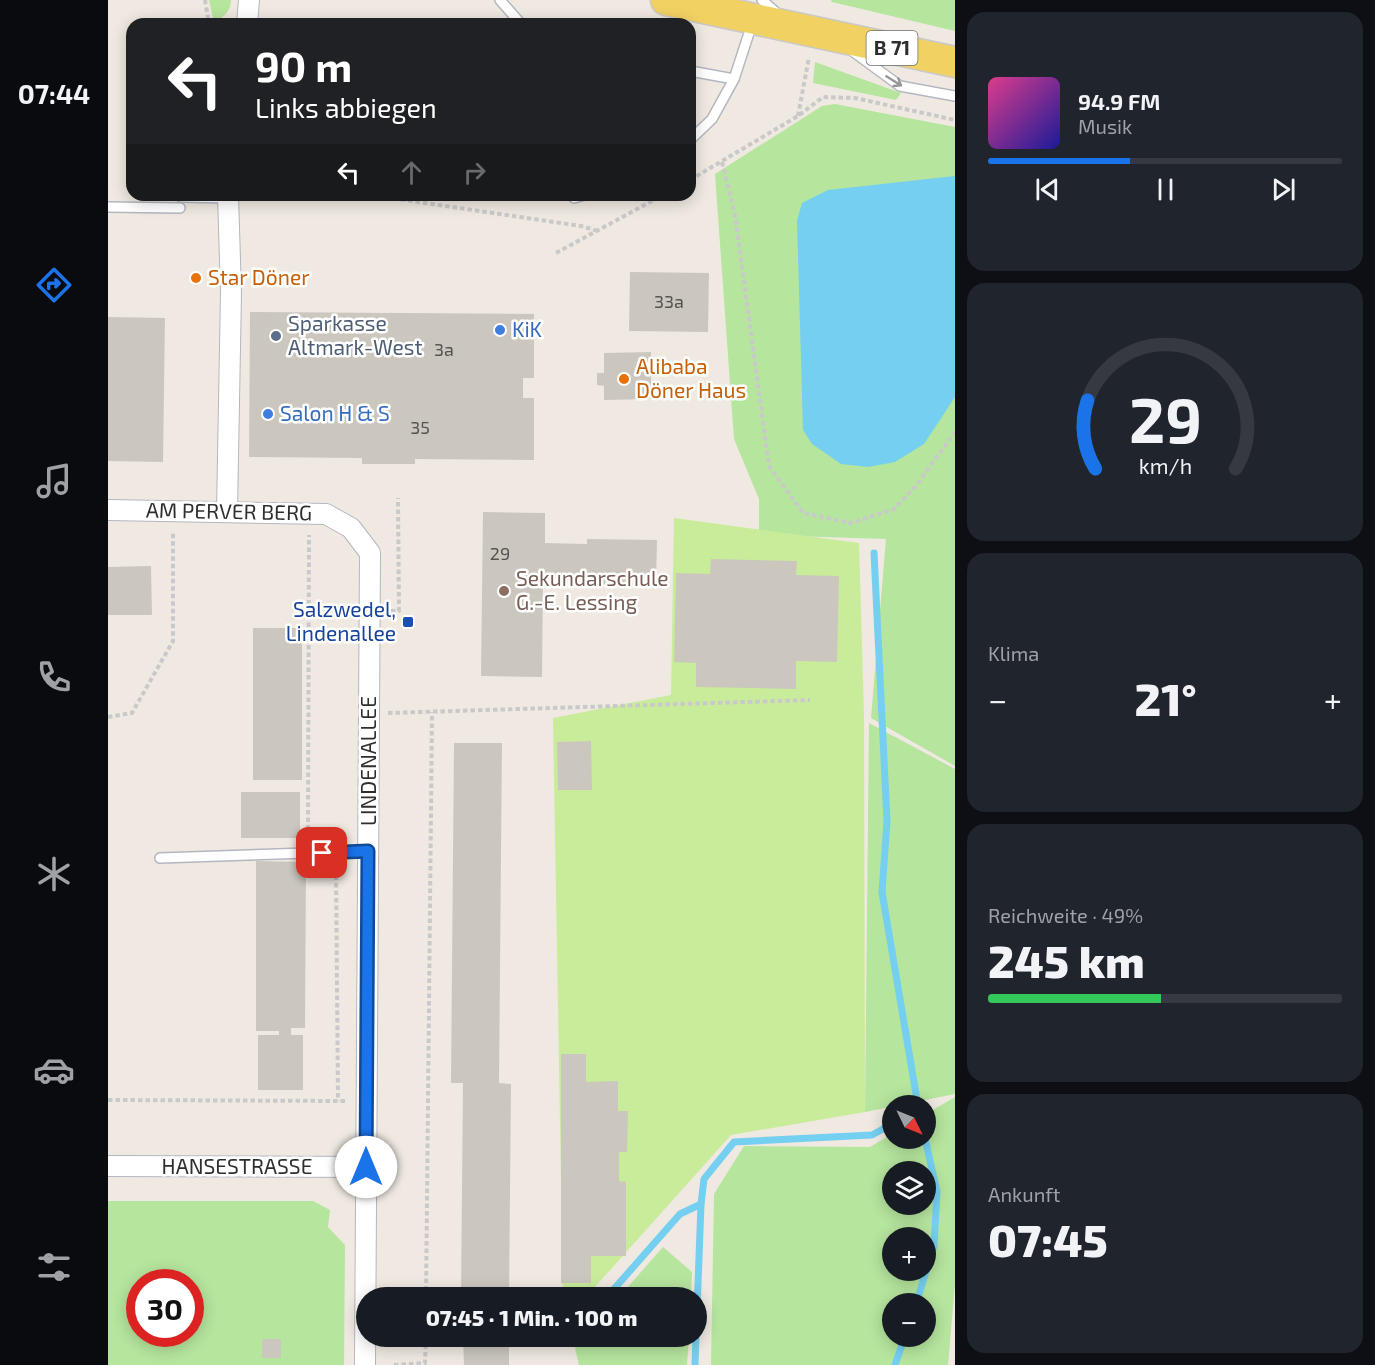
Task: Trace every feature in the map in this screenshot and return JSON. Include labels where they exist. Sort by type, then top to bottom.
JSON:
[{"type":"main road","name":"B 71","points":[[666,0],[758,9],[793,26],[955,62]]},
{"type":"street","points":[[248,18],[249,0]]},
{"type":"street","points":[[227,512],[231,293],[228,201]]},
{"type":"street","name":"AM PERVER BERG","points":[[108,510],[326,514],[351,528],[370,553]]},
{"type":"street","name":"LINDENALLEE","points":[[364,1365],[370,553]]},
{"type":"street","name":"HANSESTRASSE","points":[[108,1166],[366,1167]]},
{"type":"lane","points":[[500,0],[515,18]]},
{"type":"lane","points":[[696,134],[712,119],[734,79],[758,9]]},
{"type":"lane","points":[[830,35],[900,86],[955,96]]},
{"type":"lane","points":[[696,73],[734,79]]},
{"type":"lane","points":[[108,207],[180,208]]},
{"type":"lane","points":[[160,858],[368,851]]},
{"type":"path","points":[[206,0],[208,18]]},
{"type":"path","points":[[798,116],[808,60]]},
{"type":"path","points":[[696,177],[798,116],[823,98],[855,98],[955,120]]},
{"type":"path","points":[[722,162],[735,215],[769,466],[803,513],[851,523],[894,509],[915,487],[955,432]]},
{"type":"path","points":[[412,201],[581,226],[598,231]]},
{"type":"path","points":[[556,253],[652,201]]},
{"type":"path","points":[[108,717],[132,713],[173,641],[174,511]]},
{"type":"path","points":[[308,854],[309,513]]},
{"type":"path","points":[[369,714],[810,700]]},
{"type":"path","points":[[426,1287],[432,712]]},
{"type":"path","points":[[336,853],[338,1101]]},
{"type":"path","points":[[108,1100],[366,1101]]},
{"type":"path","points":[[394,1365],[425,1363],[426,1347]]},
{"type":"green space","points":[[209,0],[231,0],[228,11],[223,16],[213,18]]},
{"type":"green space","points":[[831,0],[955,0],[955,31],[832,2]]},
{"type":"green space","points":[[815,62],[901,93],[896,100],[813,83]]},
{"type":"green space","points":[[835,104],[955,127],[955,766],[871,718],[886,539],[759,535],[759,499],[734,439],[715,174],[822,106]]},
{"type":"green space","points":[[674,518],[859,543],[864,716],[865,1112],[731,1135],[595,1287],[563,1287],[553,718],[671,695]]},
{"type":"green space","points":[[869,723],[955,769],[955,1094],[936,1098],[936,1095],[882,1095],[882,1109],[865,1112]]},
{"type":"green space","points":[[955,1097],[955,1284],[948,1365],[711,1365],[714,1194],[744,1146],[870,1147],[882,1140],[882,1149],[936,1149],[936,1108]]},
{"type":"green space","points":[[108,1201],[313,1201],[330,1210],[328,1227],[345,1245],[344,1365],[108,1365]]},
{"type":"green space","points":[[663,1247],[692,1272],[691,1287],[628,1287]]},
{"type":"green space","points":[[688,1347],[687,1365],[579,1365],[575,1348]]},
{"type":"water","points":[[955,176],[955,397],[924,444],[895,462],[868,467],[841,464],[812,444],[803,430],[797,221],[802,203],[828,190]]},
{"type":"building","points":[[630,272],[709,273],[708,332],[629,331]]},
{"type":"building","points":[[250,312],[534,314],[534,378],[523,378],[523,398],[534,398],[534,460],[415,459],[415,464],[362,464],[362,458],[249,457]]},
{"type":"building","points":[[108,317],[165,318],[163,462],[108,461]]},
{"type":"building","name":"Alibaba Döner Haus","points":[[651,352],[651,399],[604,400],[604,386],[597,385],[597,373],[604,373],[604,353]]},
{"type":"building","points":[[483,512],[545,513],[545,543],[587,544],[587,539],[657,540],[656,585],[581,584],[581,578],[543,578],[542,677],[481,676]]},
{"type":"building","points":[[711,559],[797,561],[796,575],[839,576],[837,662],[796,661],[796,689],[696,687],[696,663],[674,662],[676,573],[710,574]]},
{"type":"building","points":[[151,566],[152,615],[108,615],[108,567]]},
{"type":"building","points":[[253,628],[302,628],[302,780],[253,780]]},
{"type":"building","points":[[591,741],[592,790],[558,790],[557,742]]},
{"type":"building","points":[[454,743],[502,743],[499,1083],[511,1084],[509,1287],[461,1287],[463,1083],[451,1083]]},
{"type":"building","points":[[241,792],[300,792],[300,838],[241,838]]},
{"type":"building","points":[[256,861],[306,862],[305,1028],[291,1028],[291,1035],[303,1035],[303,1090],[258,1090],[258,1035],[279,1035],[279,1031],[256,1031]]},
{"type":"building","points":[[561,1054],[586,1054],[586,1082],[618,1081],[618,1111],[628,1111],[627,1152],[619,1152],[619,1181],[626,1182],[626,1256],[591,1256],[591,1283],[561,1283]]},
{"type":"building","points":[[262,1339],[281,1339],[281,1358],[262,1358]]},
{"type":"building","points":[[463,1347],[509,1347],[509,1365],[464,1365]]},
{"type":"waterway","points":[[874,553],[887,821],[882,892],[916,1095]]},
{"type":"waterway","points":[[695,1365],[704,1179],[734,1142],[872,1135],[882,1130]]},
{"type":"waterway","points":[[919,1293],[934,1246],[937,1192],[927,1149]]},
{"type":"waterway","points":[[616,1287],[680,1214],[701,1204]]},
{"type":"waterway","points":[[895,1365],[901,1347]]},
{"type":"place","name":"Star Döner","points":[[196,278]]},
{"type":"place","name":"KiK","points":[[500,330]]},
{"type":"place","name":"Sparkasse Altmark-West","points":[[276,336]]},
{"type":"place","name":"Alibaba Döner Haus","points":[[624,379]]},
{"type":"place","name":"Salon H & S","points":[[268,414]]},
{"type":"place","name":"Sekundarschule G.-E. Lessing","points":[[504,591]]},
{"type":"place","name":"Salzwedel, Lindenallee","points":[[408,622]]},
{"type":"route","points":[[322,853],[368,851],[366,1167]]}]
